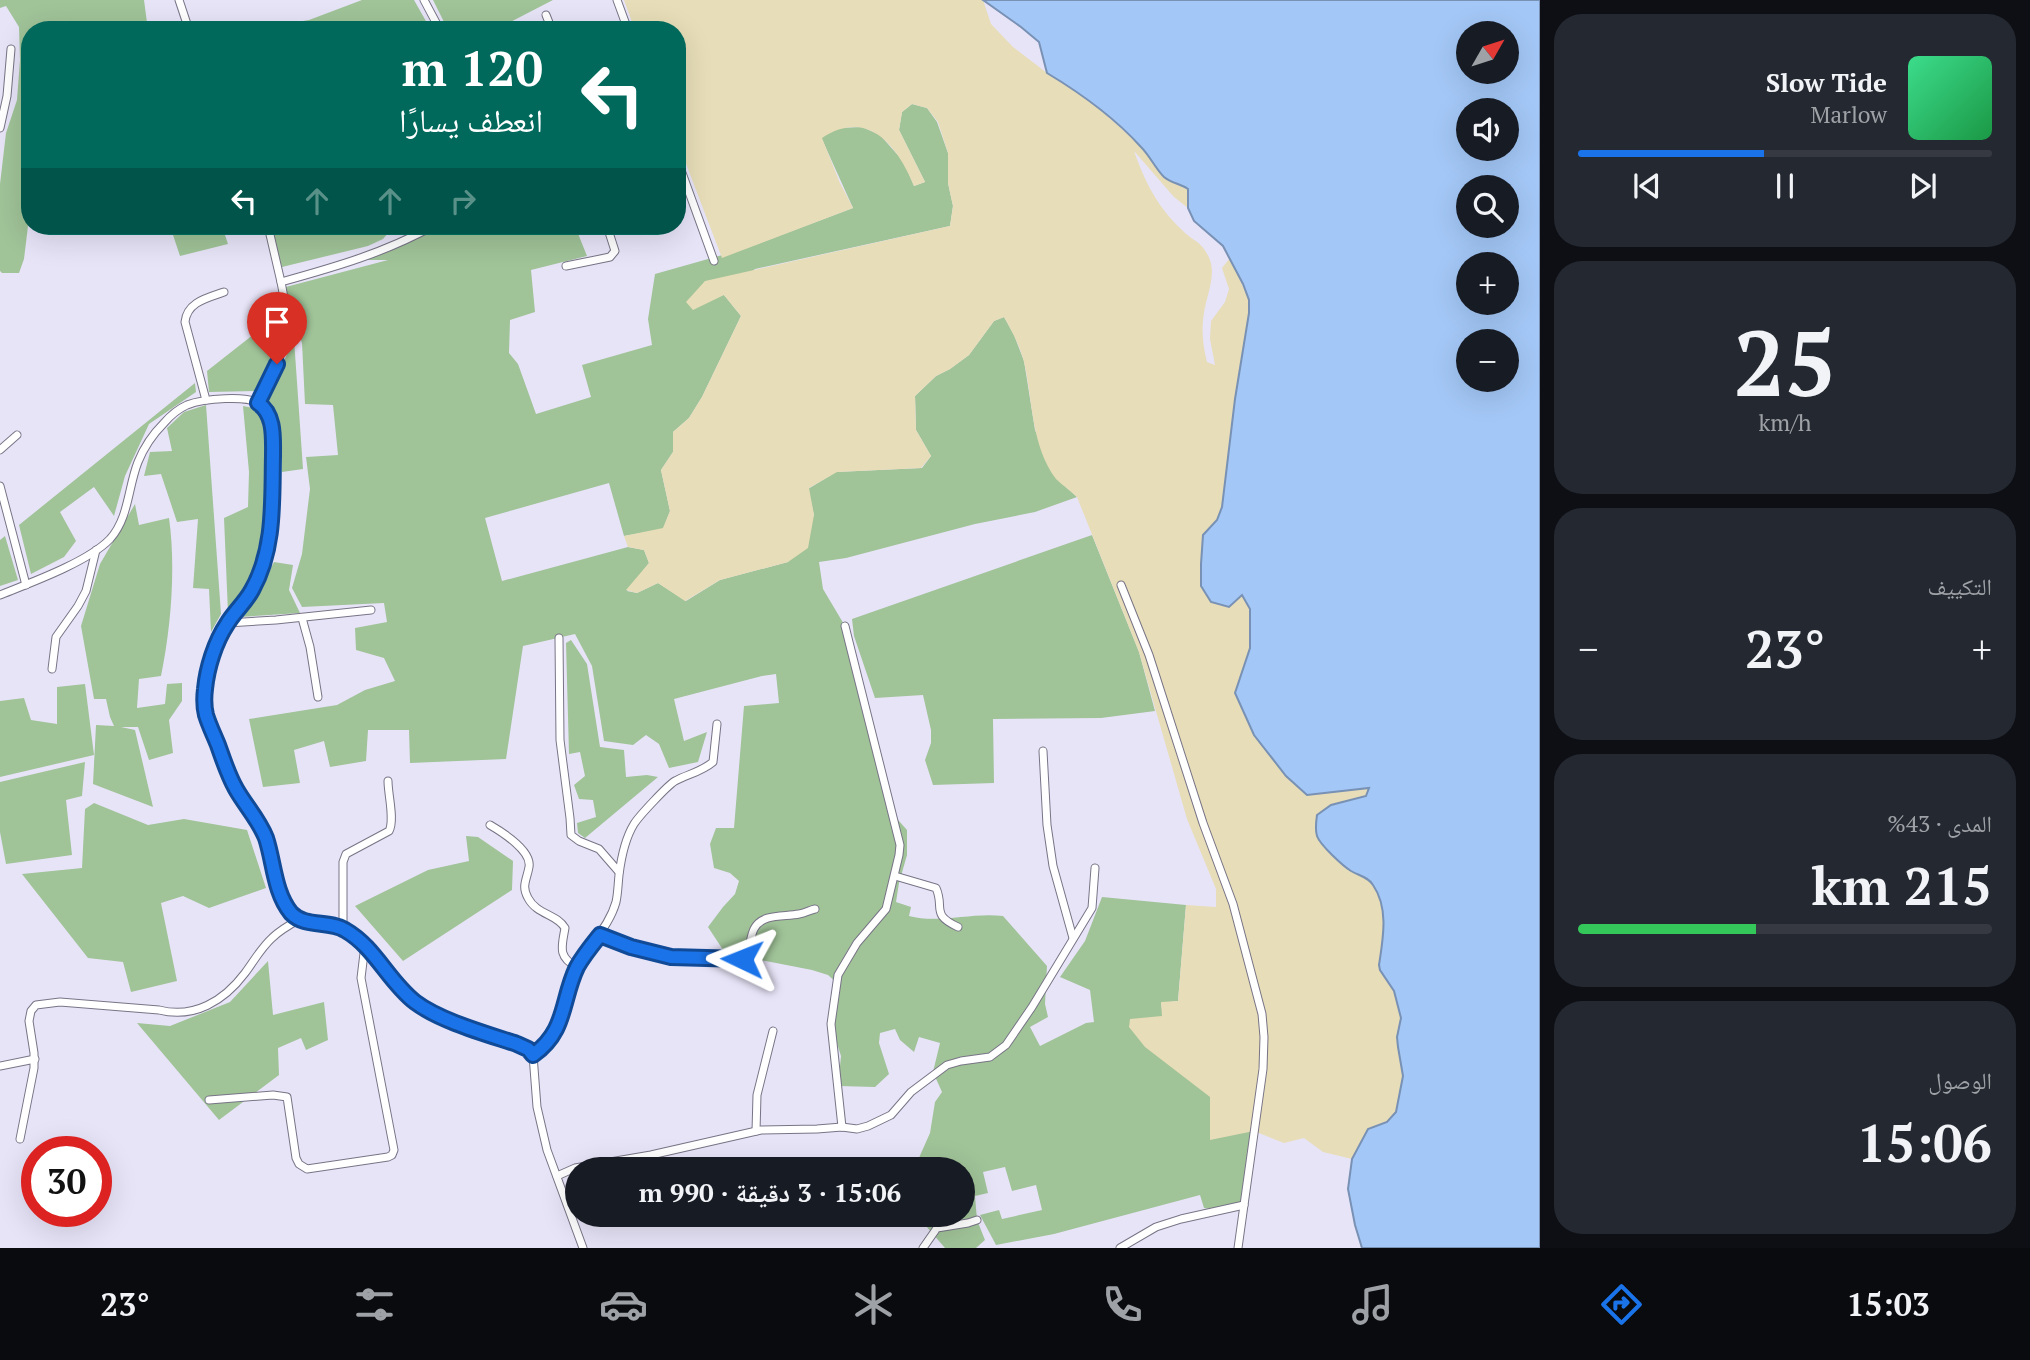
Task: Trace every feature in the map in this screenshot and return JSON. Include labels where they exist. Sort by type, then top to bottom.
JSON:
[{"type":"street","points":[[179,0],[186,21]]},
{"type":"street","points":[[424,0],[435,21]]},
{"type":"street","points":[[617,0],[625,21]]},
{"type":"street","points":[[546,15],[548,21]]},
{"type":"street","points":[[0,128],[7,96],[11,49]]},
{"type":"street","points":[[686,184],[714,261]]},
{"type":"street","points":[[258,403],[290,330],[270,235]]},
{"type":"street","points":[[281,282],[360,260],[417,235]]},
{"type":"street","points":[[566,266],[613,255],[615,251],[610,235]]},
{"type":"street","points":[[206,400],[185,322],[186,314],[189,308],[200,301],[224,292]]},
{"type":"street","points":[[0,595],[57,571],[108,541],[124,515],[137,464],[156,431],[178,410],[206,400],[249,400],[264,407],[271,421],[273,439],[269,540],[253,589],[227,623],[214,651],[205,689],[206,715],[235,788],[266,838],[277,885],[292,914],[300,919],[343,928],[365,945],[415,1002],[434,1013],[517,1044],[528,1049],[533,1055],[537,1107],[547,1150],[583,1248]]},
{"type":"street","points":[[0,450],[17,435]]},
{"type":"street","points":[[0,486],[26,585]]},
{"type":"street","points":[[52,669],[56,637],[86,591],[96,549]]},
{"type":"street","points":[[1121,585],[1149,655],[1203,823],[1233,904],[1262,1014],[1263,1069],[1238,1248]]},
{"type":"street","points":[[227,623],[371,610]]},
{"type":"street","points":[[302,618],[318,697]]},
{"type":"street","points":[[842,1127],[831,1024],[838,975],[853,949],[886,909],[900,855],[900,845],[845,626]]},
{"type":"street","points":[[559,638],[560,740],[571,835],[599,849],[619,872]]},
{"type":"street","points":[[533,1055],[558,1027],[577,967],[610,918],[617,899],[619,872],[636,820],[674,781],[696,773],[713,762],[717,724]]},
{"type":"street","points":[[1043,751],[1047,825],[1053,866],[1073,938]]},
{"type":"street","points":[[343,928],[342,862],[346,854],[392,827],[388,781]]},
{"type":"street","points":[[490,825],[526,853],[530,864],[524,885],[529,900],[545,915],[562,923],[565,928],[562,951],[577,967]]},
{"type":"street","points":[[557,1176],[575,1168],[651,1155],[756,1131],[842,1127],[857,1129],[891,1115],[911,1092],[947,1065],[990,1057],[1006,1045],[1092,908],[1095,868]]},
{"type":"street","points":[[895,876],[936,888],[941,915],[947,922],[958,927]]},
{"type":"street","points":[[600,935],[631,947],[671,957],[742,959],[747,954],[756,925],[765,919],[816,909]]},
{"type":"street","points":[[20,1139],[35,1059],[29,1021],[31,1011],[36,1005],[60,1002],[159,1010],[174,1014],[189,1013],[217,999],[233,986],[271,939],[300,919]]},
{"type":"street","points":[[209,1100],[273,1095],[286,1097],[296,1158],[299,1164],[307,1169],[351,1164],[392,1155],[394,1150],[361,978],[365,945]]},
{"type":"street","points":[[756,1131],[757,1095],[773,1031]]},
{"type":"street","points":[[0,1066],[35,1059]]},
{"type":"street","points":[[1120,1248],[1156,1227],[1244,1205]]},
{"type":"street","points":[[923,1248],[937,1228],[978,1220]]},
{"type":"green space","points":[[0,0],[144,0],[147,21],[21,21],[21,235],[27,235],[19,273],[0,271],[0,184],[6,133],[17,100],[20,60],[19,27],[6,6],[0,8]]},
{"type":"green space","points":[[362,0],[414,0],[426,21],[303,21]]},
{"type":"green space","points":[[433,0],[553,0],[512,21],[444,21]]},
{"type":"green space","points":[[912,104],[927,108],[937,122],[948,153],[948,183],[953,206],[950,226],[755,269],[724,295],[741,316],[702,397],[689,418],[673,432],[673,452],[661,470],[670,511],[663,529],[624,536],[609,483],[485,518],[502,581],[628,547],[644,550],[649,563],[627,591],[637,593],[658,583],[686,601],[720,580],[788,562],[814,515],[808,489],[836,472],[922,468],[931,456],[916,430],[915,396],[936,376],[969,355],[994,321],[1004,317],[1024,361],[1035,430],[1057,479],[1077,497],[1035,512],[975,524],[846,558],[819,562],[823,589],[845,626],[890,811],[907,830],[907,855],[896,902],[911,907],[909,916],[920,918],[1003,916],[1047,966],[1045,1004],[1048,1017],[1030,1027],[1040,1046],[1086,1023],[1094,1022],[1090,990],[1060,977],[1085,941],[1102,897],[1186,905],[1178,1001],[1161,1003],[1163,1016],[1188,1078],[1254,1131],[1244,1205],[1216,1210],[1204,1208],[1200,1195],[1054,1234],[996,1245],[980,1215],[999,1210],[1002,1219],[1042,1210],[1036,1185],[1012,1191],[1005,1167],[983,1172],[988,1193],[975,1196],[975,1157],[919,1157],[930,1133],[935,1102],[942,1092],[933,1072],[940,1043],[919,1037],[914,1052],[900,1040],[895,1029],[880,1033],[879,1043],[889,1074],[875,1087],[838,1086],[841,1056],[831,1024],[837,983],[828,975],[812,970],[746,957],[729,959],[708,927],[735,894],[739,881],[730,873],[714,868],[710,844],[716,828],[734,828],[744,706],[779,703],[776,674],[674,699],[684,741],[707,732],[698,762],[669,768],[659,744],[646,735],[633,745],[604,741],[592,666],[575,634],[523,646],[506,759],[410,763],[409,730],[368,730],[366,761],[330,767],[324,741],[294,750],[300,783],[263,787],[249,719],[337,705],[365,690],[395,681],[384,658],[356,650],[355,628],[387,622],[384,603],[302,607],[292,588],[302,554],[310,489],[306,457],[338,455],[333,405],[305,404],[302,343],[282,288],[388,260],[360,260],[414,235],[579,235],[587,256],[531,270],[535,312],[510,320],[509,353],[518,364],[536,414],[591,397],[582,365],[652,345],[648,319],[655,274],[747,248],[853,208],[821,137],[838,128],[862,127],[880,135],[904,162],[914,186],[925,182],[899,130],[902,112]]},
{"type":"green space","points":[[173,235],[225,235],[228,244],[180,256]]},
{"type":"green space","points":[[273,235],[386,235],[368,246],[282,267]]},
{"type":"green space","points":[[282,312],[285,328],[257,391],[209,392],[207,371]]},
{"type":"green space","points":[[294,339],[303,469],[282,472],[281,435],[267,398]]},
{"type":"green space","points":[[195,383],[196,392],[149,424],[125,476],[114,516],[94,487],[60,512],[76,541],[64,557],[31,574],[19,525]]},
{"type":"green space","points":[[206,405],[221,614],[211,632],[209,589],[193,588],[198,519],[177,522],[161,474],[144,476],[150,452],[172,451],[167,428],[184,412]]},
{"type":"green space","points":[[243,406],[258,409],[266,423],[266,518],[256,569],[228,613],[224,518],[248,507],[249,472]]},
{"type":"green space","points":[[135,504],[139,525],[169,518],[172,557],[170,618],[161,676],[139,679],[137,708],[165,704],[167,684],[182,683],[182,701],[169,720],[173,753],[149,760],[138,727],[121,727],[135,730],[153,807],[93,784],[96,725],[114,726],[106,699],[94,699],[81,626],[100,564]]},
{"type":"green space","points":[[1092,535],[1139,652],[1155,711],[1101,718],[993,719],[994,783],[933,785],[925,760],[931,743],[931,730],[923,695],[875,698],[854,636],[852,619]]},
{"type":"green space","points":[[5,536],[18,580],[0,586],[0,540]]},
{"type":"green space","points":[[274,562],[293,565],[289,590],[300,613],[239,617],[253,603]]},
{"type":"green space","points":[[571,640],[587,664],[600,747],[624,750],[626,777],[658,777],[585,838],[578,833],[577,823],[596,817],[593,800],[579,799],[574,785],[585,776],[580,752],[569,754],[566,643]]},
{"type":"green space","points":[[85,684],[94,755],[0,777],[0,701],[24,698],[31,720],[57,724],[57,687]]},
{"type":"green space","points":[[85,762],[82,796],[66,800],[72,855],[6,864],[0,832],[0,782]]},
{"type":"green space","points":[[94,803],[148,825],[184,819],[247,830],[266,888],[209,908],[183,896],[161,903],[177,981],[131,992],[123,962],[88,958],[22,874],[82,868],[85,809]]},
{"type":"green space","points":[[466,836],[478,837],[513,861],[512,890],[403,961],[355,906],[428,870],[469,861]]},
{"type":"green space","points":[[268,961],[273,1015],[324,1002],[328,1040],[306,1050],[301,1038],[278,1048],[279,1075],[219,1120],[137,1023],[170,1026],[230,1002]]},
{"type":"green space","points":[[975,1196],[977,1220],[985,1240],[976,1248],[945,1248],[927,1227],[975,1227]]},
{"type":"sand","points":[[624,0],[983,0],[991,24],[1013,47],[1091,101],[1142,147],[1172,182],[1188,189],[1188,208],[1174,197],[1134,151],[1158,202],[1181,229],[1200,245],[1210,260],[1211,280],[1203,326],[1207,362],[1215,365],[1210,339],[1211,321],[1225,302],[1229,289],[1222,268],[1230,258],[1249,300],[1222,507],[1217,520],[1203,535],[1250,609],[1250,648],[1235,693],[1254,735],[1286,776],[1307,795],[1369,788],[1366,796],[1331,805],[1317,815],[1316,826],[1317,836],[1327,850],[1347,868],[1368,880],[1380,899],[1383,937],[1379,965],[1394,991],[1401,1018],[1397,1037],[1403,1076],[1396,1112],[1387,1122],[1368,1129],[1352,1159],[1323,1152],[1304,1138],[1284,1143],[1254,1131],[1210,1140],[1210,1097],[1145,1047],[1129,1027],[1130,1019],[1162,1016],[1161,1002],[1178,1001],[1186,905],[1216,907],[1216,889],[1187,819],[1139,652],[1077,497],[1056,479],[1042,452],[1034,423],[1024,362],[1004,317],[994,321],[969,355],[936,376],[915,396],[916,430],[931,456],[921,468],[837,472],[809,488],[814,515],[808,548],[788,562],[720,580],[685,601],[658,583],[637,593],[626,590],[649,563],[644,550],[628,547],[624,536],[663,528],[670,511],[661,470],[673,452],[673,432],[689,418],[702,397],[741,316],[724,295],[693,310],[686,302],[705,281],[950,226],[953,206],[948,183],[948,153],[938,122],[927,108],[912,104],[902,112],[899,130],[925,182],[914,186],[899,157],[879,135],[867,129],[853,127],[838,130],[822,138],[853,208],[722,258],[686,164],[686,21],[632,21]]},
{"type":"water","points":[[983,0],[1540,0],[1540,1248],[1362,1248],[1348,1189],[1352,1159],[1368,1129],[1387,1122],[1396,1112],[1403,1076],[1397,1037],[1401,1018],[1394,991],[1379,965],[1384,924],[1378,894],[1369,880],[1347,868],[1327,850],[1317,836],[1316,826],[1317,815],[1331,805],[1366,796],[1369,788],[1307,795],[1286,776],[1254,735],[1235,693],[1250,648],[1250,609],[1242,595],[1229,607],[1211,602],[1201,586],[1203,535],[1217,520],[1222,507],[1249,300],[1223,246],[1194,221],[1188,208],[1188,189],[1164,177],[1131,136],[1109,116],[1047,73],[1039,42]]},
{"type":"route","points":[[277,364],[258,403],[264,407],[271,421],[273,439],[273,500],[269,540],[253,589],[227,623],[214,651],[205,689],[205,702],[206,715],[235,788],[266,838],[277,885],[292,914],[310,923],[343,928],[365,945],[415,1002],[434,1013],[517,1044],[528,1049],[533,1055],[558,1027],[577,967],[600,935],[631,947],[671,957],[742,959]]}]
